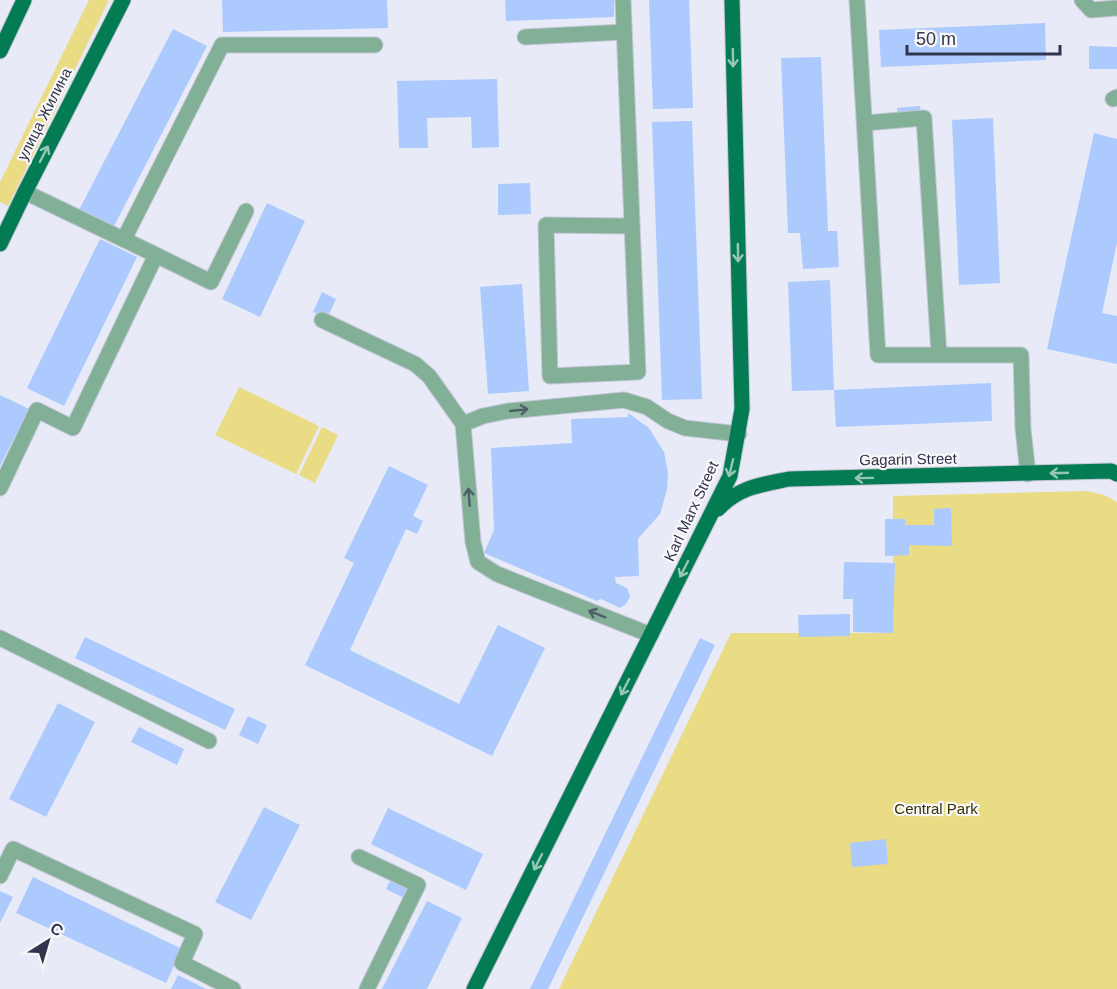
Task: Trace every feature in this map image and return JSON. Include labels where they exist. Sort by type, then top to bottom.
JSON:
[{"type":"main road","points":[[0,51],[24,0]]},
{"type":"main road","name":"улица Жилина","points":[[0,244],[123,0]]},
{"type":"main road","name":"Karl Marx Street","points":[[474,989],[730,476],[742,409],[732,0]]},
{"type":"main road","name":"Gagarin Street","points":[[710,516],[728,498],[749,487],[789,479],[1111,471],[1117,474]]},
{"type":"lane","points":[[623,0],[638,372],[550,376],[546,225],[631,226]]},
{"type":"lane","points":[[857,0],[878,355],[1022,355],[1023,429],[1028,474]]},
{"type":"lane","points":[[1082,0],[1091,10],[1117,8]]},
{"type":"lane","points":[[525,37],[624,32]]},
{"type":"lane","points":[[124,240],[222,45],[375,45]]},
{"type":"lane","points":[[865,123],[924,118],[939,355]]},
{"type":"lane","points":[[25,192],[212,282],[246,211]]},
{"type":"lane","points":[[0,488],[37,410],[73,428],[156,255]]},
{"type":"lane","points":[[322,320],[415,364],[429,376],[463,424],[473,542],[478,562],[497,574],[651,635]]},
{"type":"lane","points":[[463,424],[483,416],[508,411],[624,400],[647,407],[668,421],[685,428],[739,434]]},
{"type":"lane","points":[[0,638],[209,741]]},
{"type":"lane","points":[[0,876],[14,849],[195,934],[182,963],[233,989]]},
{"type":"lane","points":[[359,857],[418,885],[367,989]]},
{"type":"green space","points":[[89,0],[109,0],[8,206],[0,202],[0,182]]},
{"type":"green space","points":[[239,387],[319,426],[296,474],[215,435]]},
{"type":"green space","points":[[322,427],[338,435],[315,483],[299,475]]},
{"type":"green space","name":"Central Park","points":[[1087,491],[1104,495],[1117,502],[1117,989],[559,989],[731,633],[893,633],[893,496]]},
{"type":"building","points":[[222,0],[387,0],[388,28],[223,32]]},
{"type":"building","points":[[505,0],[614,0],[614,17],[506,21]]},
{"type":"building","points":[[649,0],[689,0],[693,108],[653,109]]},
{"type":"building","points":[[1045,23],[1046,60],[881,67],[879,30]]},
{"type":"building","points":[[173,29],[207,46],[113,228],[79,210]]},
{"type":"building","points":[[1089,46],[1117,47],[1117,69],[1089,69]]},
{"type":"building","points":[[821,57],[828,231],[837,231],[839,267],[803,269],[800,233],[788,233],[781,58]]},
{"type":"building","points":[[497,79],[499,147],[472,148],[471,117],[427,118],[428,148],[399,148],[397,81]]},
{"type":"building","points":[[920,106],[921,115],[898,117],[897,108]]},
{"type":"building","points":[[993,118],[1000,283],[959,285],[952,120]]},
{"type":"building","points":[[692,121],[702,399],[662,400],[652,122]]},
{"type":"building","points":[[1094,133],[1117,139],[1117,243],[1102,313],[1117,316],[1117,364],[1047,349]]},
{"type":"building","points":[[530,183],[531,214],[498,215],[498,184]]},
{"type":"building","points":[[267,203],[305,221],[260,317],[222,299]]},
{"type":"building","points":[[100,239],[137,257],[64,406],[27,388]]},
{"type":"building","points":[[830,280],[834,390],[792,391],[788,282]]},
{"type":"building","points":[[522,284],[529,391],[488,394],[480,287]]},
{"type":"building","points":[[322,292],[336,299],[327,319],[313,312]]},
{"type":"building","points":[[991,383],[992,421],[836,427],[834,390]]},
{"type":"building","points":[[0,395],[29,409],[0,466]]},
{"type":"building","points":[[628,413],[649,428],[664,452],[668,472],[667,490],[660,514],[638,539],[639,576],[615,577],[616,583],[627,588],[630,597],[626,604],[620,608],[601,599],[597,601],[484,553],[494,530],[491,448],[572,443],[571,419],[628,417]]},
{"type":"building","points":[[389,466],[428,485],[413,516],[423,521],[417,534],[406,529],[350,650],[459,704],[498,625],[545,648],[492,756],[305,665],[354,563],[344,558]]},
{"type":"building","points":[[951,508],[952,546],[909,545],[909,555],[885,556],[885,519],[905,519],[905,525],[934,525],[934,509]]},
{"type":"building","points":[[844,562],[895,563],[893,633],[853,632],[853,599],[843,599]]},
{"type":"building","points":[[850,614],[850,636],[799,637],[798,615]]},
{"type":"building","points":[[85,637],[235,709],[225,730],[75,658]]},
{"type":"building","points":[[700,638],[715,645],[548,989],[530,989]]},
{"type":"building","points":[[58,703],[95,722],[46,817],[9,799]]},
{"type":"building","points":[[248,716],[267,725],[258,744],[239,735]]},
{"type":"building","points":[[139,727],[184,749],[177,765],[131,742]]},
{"type":"building","points":[[264,807],[300,825],[251,920],[215,902]]},
{"type":"building","points":[[388,808],[483,854],[466,890],[371,844]]},
{"type":"building","points":[[886,839],[888,864],[852,867],[850,843]]},
{"type":"building","points":[[33,877],[182,949],[166,983],[16,913]]},
{"type":"building","points":[[392,877],[412,888],[406,899],[386,889]]},
{"type":"building","points":[[0,891],[13,897],[0,923]]},
{"type":"building","points":[[427,901],[462,918],[427,989],[382,989]]},
{"type":"building","points":[[178,975],[206,989],[171,989]]}]
